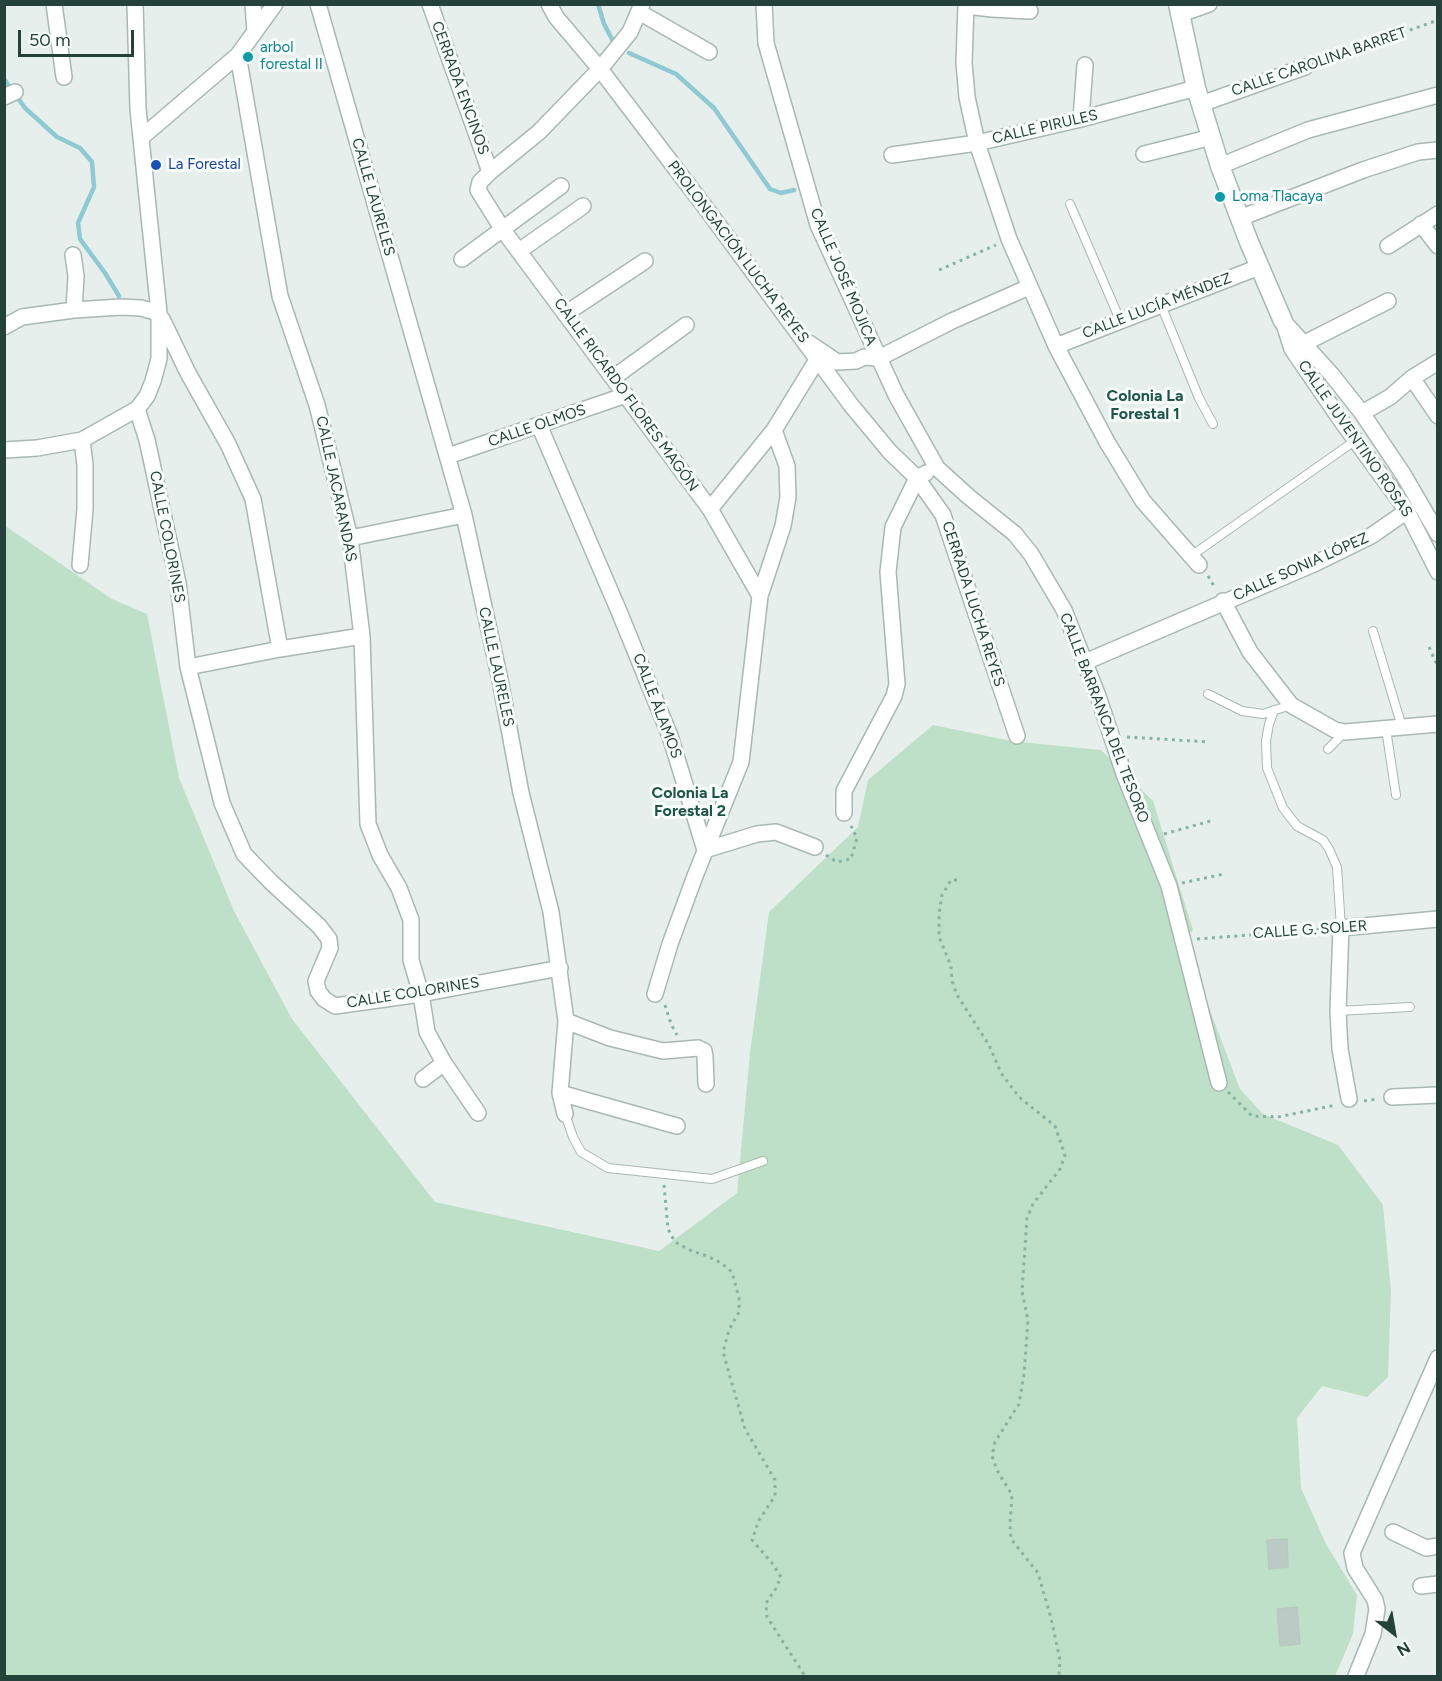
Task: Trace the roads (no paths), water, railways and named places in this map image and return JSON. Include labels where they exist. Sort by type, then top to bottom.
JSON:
[{"type":"street","points":[[54,4],[64,76]]},
{"type":"street","points":[[4,450],[37,448],[82,440],[137,409],[147,396],[159,359],[159,313],[138,109],[135,4]]},
{"type":"street","points":[[253,4],[255,32]]},
{"type":"street","points":[[142,137],[238,55],[275,4]]},
{"type":"street","name":"CALLE LAURELES","points":[[318,4],[464,515],[500,680],[521,793],[551,912],[566,1021],[560,1093],[565,1114]]},
{"type":"street","name":"CERRADA ENCINOS","points":[[430,4],[490,172]]},
{"type":"street","name":"PROLONGACIÓN LUCHA REYES","points":[[549,4],[556,17],[600,69],[851,405],[890,452],[917,478]]},
{"type":"street","name":"CALLE JOSÉ MOJICA","points":[[764,4],[766,43],[818,225],[916,434],[937,468]]},
{"type":"street","points":[[1180,9],[1209,4]]},
{"type":"street","points":[[1030,11],[966,5],[964,63],[977,143],[1009,239],[1056,346],[1107,442],[1143,501],[1195,560]]},
{"type":"street","points":[[490,172],[539,132],[600,69],[630,32],[640,8],[709,52]]},
{"type":"street","name":"CALLE JUVENTINO ROSAS","points":[[1180,9],[1199,96],[1220,166],[1259,267],[1283,321],[1356,440],[1407,511],[1437,572]]},
{"type":"street","name":"CALLE JACARANDAS","points":[[238,55],[280,296],[317,405],[350,538],[362,636],[368,824],[373,841],[407,905],[411,920],[411,960],[421,994],[427,1032],[444,1063],[478,1113]]},
{"type":"street","points":[[1080,119],[1085,65]]},
{"type":"street","name":"CALLE CAROLINA BARRET","points":[[1199,96],[1305,67]]},
{"type":"street","points":[[1220,166],[1308,130],[1437,95]]},
{"type":"street","name":"CALLE PIRULES","points":[[892,155],[977,143],[1080,119],[1199,96]]},
{"type":"street","points":[[1144,154],[1212,137]]},
{"type":"street","points":[[1240,218],[1363,170],[1418,152],[1437,150]]},
{"type":"street","name":"CALLE RICARDO FLORES MAGÓN","points":[[490,172],[480,182],[478,190],[503,230],[710,509],[760,596]]},
{"type":"street","points":[[462,259],[561,186]]},
{"type":"street","points":[[519,251],[583,206]]},
{"type":"street","points":[[1388,246],[1437,214]]},
{"type":"street","points":[[1421,224],[1437,246]]},
{"type":"street","points":[[73,255],[76,276],[74,310]]},
{"type":"street","points":[[565,314],[645,261]]},
{"type":"street","name":"CALLE LUCÍA MÉNDEZ","points":[[1056,346],[1259,267]]},
{"type":"street","points":[[802,338],[837,362],[856,361],[864,357],[879,358],[952,321],[1029,287]]},
{"type":"street","points":[[1298,346],[1388,301]]},
{"type":"street","points":[[4,327],[22,317],[74,310],[122,307],[141,308],[159,313],[188,373],[228,444],[253,500],[280,649]]},
{"type":"street","points":[[613,378],[686,325]]},
{"type":"street","name":"CALLE JUVENTINO ROSAS","points":[[1298,346],[1362,413],[1403,474],[1437,534]]},
{"type":"street","points":[[710,509],[774,430],[817,360]]},
{"type":"street","points":[[1362,413],[1390,397],[1412,378],[1437,362]]},
{"type":"street","points":[[1412,378],[1437,416]]},
{"type":"street","name":"CALLE OLMOS","points":[[448,456],[626,395]]},
{"type":"street","name":"CALLE COLORINES","points":[[137,409],[147,440],[178,583],[188,667],[222,803],[244,854],[319,926],[329,939],[330,948],[316,981],[318,991],[324,999],[335,1006],[421,994],[560,968]]},
{"type":"street","name":"CALLE ÁLAMOS","points":[[538,425],[670,736],[705,850]]},
{"type":"street","points":[[660,1000],[670,944],[741,762],[760,596],[783,526],[789,497],[787,466],[774,430]]},
{"type":"street","points":[[80,565],[85,509],[85,465],[82,440]]},
{"type":"street","points":[[844,813],[844,791],[894,696],[897,684],[888,572],[892,527],[917,478],[937,468]]},
{"type":"street","name":"CALLE BARRANCA DEL TESORO","points":[[937,468],[1015,534],[1031,554],[1064,610],[1113,736],[1124,774],[1169,886],[1219,1083]]},
{"type":"street","name":"CERRADA LUCHA REYES","points":[[917,478],[944,515],[1017,736]]},
{"type":"street","name":"CALLE SONIA LÓPEZ","points":[[1085,663],[1223,601],[1316,563],[1371,536],[1407,511]]},
{"type":"street","points":[[350,538],[464,515]]},
{"type":"street","points":[[1223,601],[1250,652],[1291,705],[1335,730],[1345,732],[1437,724]]},
{"type":"street","points":[[188,667],[362,636]]},
{"type":"street","points":[[705,850],[757,834],[776,832],[814,847]]},
{"type":"street","name":"CALLE G. SOLER","points":[[1341,928],[1437,919]]},
{"type":"street","points":[[1341,928],[1338,1011],[1340,1049],[1349,1099]]},
{"type":"street","points":[[566,1021],[610,1038],[652,1049],[663,1051],[698,1048],[704,1051],[706,1084]]},
{"type":"street","points":[[423,1079],[444,1063]]},
{"type":"street","points":[[560,1093],[677,1126]]},
{"type":"street","points":[[1392,1097],[1437,1095]]},
{"type":"street","points":[[1356,1677],[1373,1634],[1377,1609],[1375,1600],[1355,1568],[1352,1553],[1437,1358]]},
{"type":"street","points":[[1393,1532],[1426,1548],[1437,1546]]},
{"type":"street","points":[[1422,1586],[1437,1584]]},
{"type":"lane","points":[[1070,204],[1120,320]]},
{"type":"lane","points":[[1161,305],[1199,398],[1213,424]]},
{"type":"lane","points":[[1195,560],[1356,440]]},
{"type":"lane","points":[[1373,631],[1402,727]]},
{"type":"lane","points":[[1208,694],[1242,711],[1263,714],[1291,705]]},
{"type":"lane","points":[[1274,710],[1266,741],[1267,768],[1283,808],[1297,826],[1323,840],[1329,849],[1337,867],[1341,928]]},
{"type":"lane","points":[[1386,729],[1396,795]]},
{"type":"lane","points":[[1329,749],[1345,732]]},
{"type":"lane","points":[[1338,1011],[1410,1007]]},
{"type":"lane","name":"CALLE LAURELES","points":[[565,1114],[581,1152],[608,1168],[712,1179],[763,1161]]},
{"type":"waterway","points":[[598,4],[604,24],[613,41]]},
{"type":"waterway","points":[[629,53],[676,74],[714,108],[770,189],[781,193],[794,190]]},
{"type":"waterway","points":[[4,79],[25,108],[57,137],[80,148],[92,162],[94,187],[78,223],[80,239],[119,296]]},
{"type":"place","name":"arbol forestal II","points":[[248,57]]},
{"type":"place","name":"La Forestal","points":[[156,165]]},
{"type":"place","name":"Loma Tlacaya","points":[[1220,197]]},
{"type":"district","name":"Colonia La Forestal 1","points":[[1145,405]]},
{"type":"district","name":"Colonia La Forestal 2","points":[[690,802]]}]
